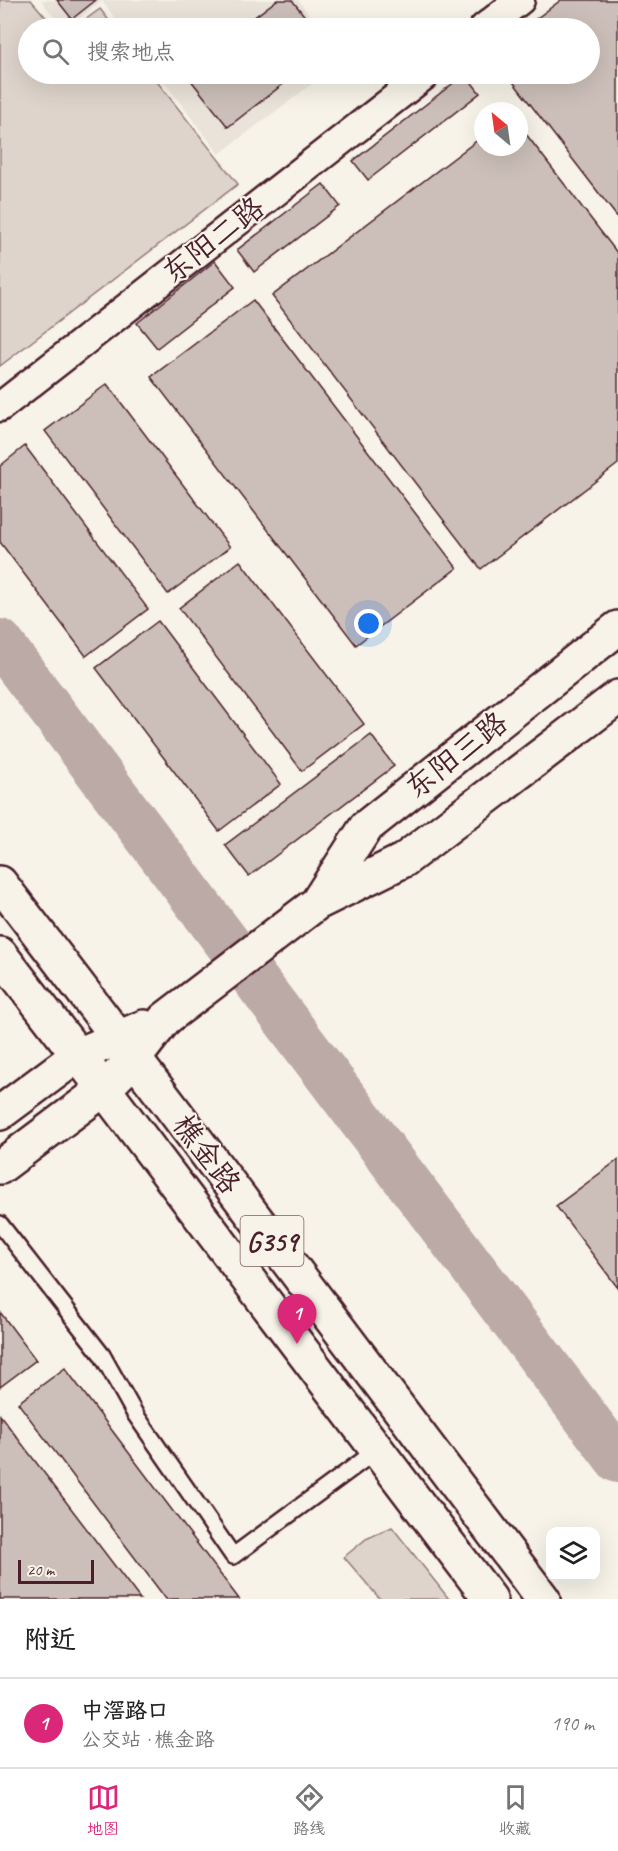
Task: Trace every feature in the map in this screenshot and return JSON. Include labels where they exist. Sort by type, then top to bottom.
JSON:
[{"type":"main road","name":"东阳三路","points":[[317,903],[366,827],[618,628]]},
{"type":"main road","name":"东阳三路","points":[[0,1167],[105,1089],[126,1048],[317,903],[404,860],[618,697]]},
{"type":"main road","name":"樵金路","points":[[0,883],[543,1599]]},
{"type":"main road","name":"樵金路","points":[[0,954],[105,1089],[490,1599]]},
{"type":"main road","points":[[0,1113],[78,1055],[126,1048]]},
{"type":"street","points":[[497,18],[520,0]]},
{"type":"street","name":"东阳二路","points":[[0,407],[413,84]]},
{"type":"lane","points":[[0,1224],[102,1355],[135,1414],[233,1556],[377,1450]]},
{"type":"shaded area","points":[[0,0],[31,0],[46,18],[18,18],[18,84],[159,84],[238,184],[0,366]]},
{"type":"shaded area","points":[[41,0],[298,0],[312,18],[115,18],[102,1],[79,18],[54,18]]},
{"type":"shaded area","points":[[100,9],[107,18],[88,18]]},
{"type":"shaded area","points":[[166,84],[312,84],[219,154]]},
{"type":"shaded area","points":[[392,1527],[449,1599],[380,1599],[344,1557],[366,1539]]},
{"type":"building","points":[[57,0],[96,0],[73,18]]},
{"type":"building","points":[[277,0],[292,0],[306,18],[253,18]]},
{"type":"building","points":[[561,0],[618,0],[618,218],[515,84],[600,84],[600,18],[537,18]]},
{"type":"building","points":[[194,84],[283,84],[228,127]]},
{"type":"building","points":[[452,84],[473,84],[480,93],[368,180],[353,161]]},
{"type":"building","points":[[528,137],[618,254],[618,464],[481,569],[272,296],[474,143],[474,156],[528,156]]},
{"type":"building","points":[[323,184],[340,206],[254,272],[237,250]]},
{"type":"building","points":[[215,261],[235,287],[157,348],[137,323]]},
{"type":"building","points":[[253,300],[457,568],[356,645],[151,377]]},
{"type":"building","points":[[107,384],[230,547],[168,594],[45,431]]},
{"type":"building","points":[[25,446],[148,609],[86,656],[0,542],[0,466]]},
{"type":"building","points":[[240,561],[364,724],[302,771],[179,608]]},
{"type":"building","points":[[158,621],[281,784],[219,831],[96,668]]},
{"type":"building","points":[[371,735],[394,766],[249,876],[225,845]]},
{"type":"building","points":[[618,1160],[618,1288],[556,1206]]},
{"type":"building","points":[[0,1312],[36,1360],[0,1387]]},
{"type":"building","points":[[65,1368],[239,1599],[166,1599],[18,1403]]},
{"type":"building","points":[[0,1415],[140,1599],[0,1599]]},
{"type":"waterway","points":[[0,642],[618,1460]]},
{"type":"place","name":"中滘路口","points":[[297,1344]]}]
